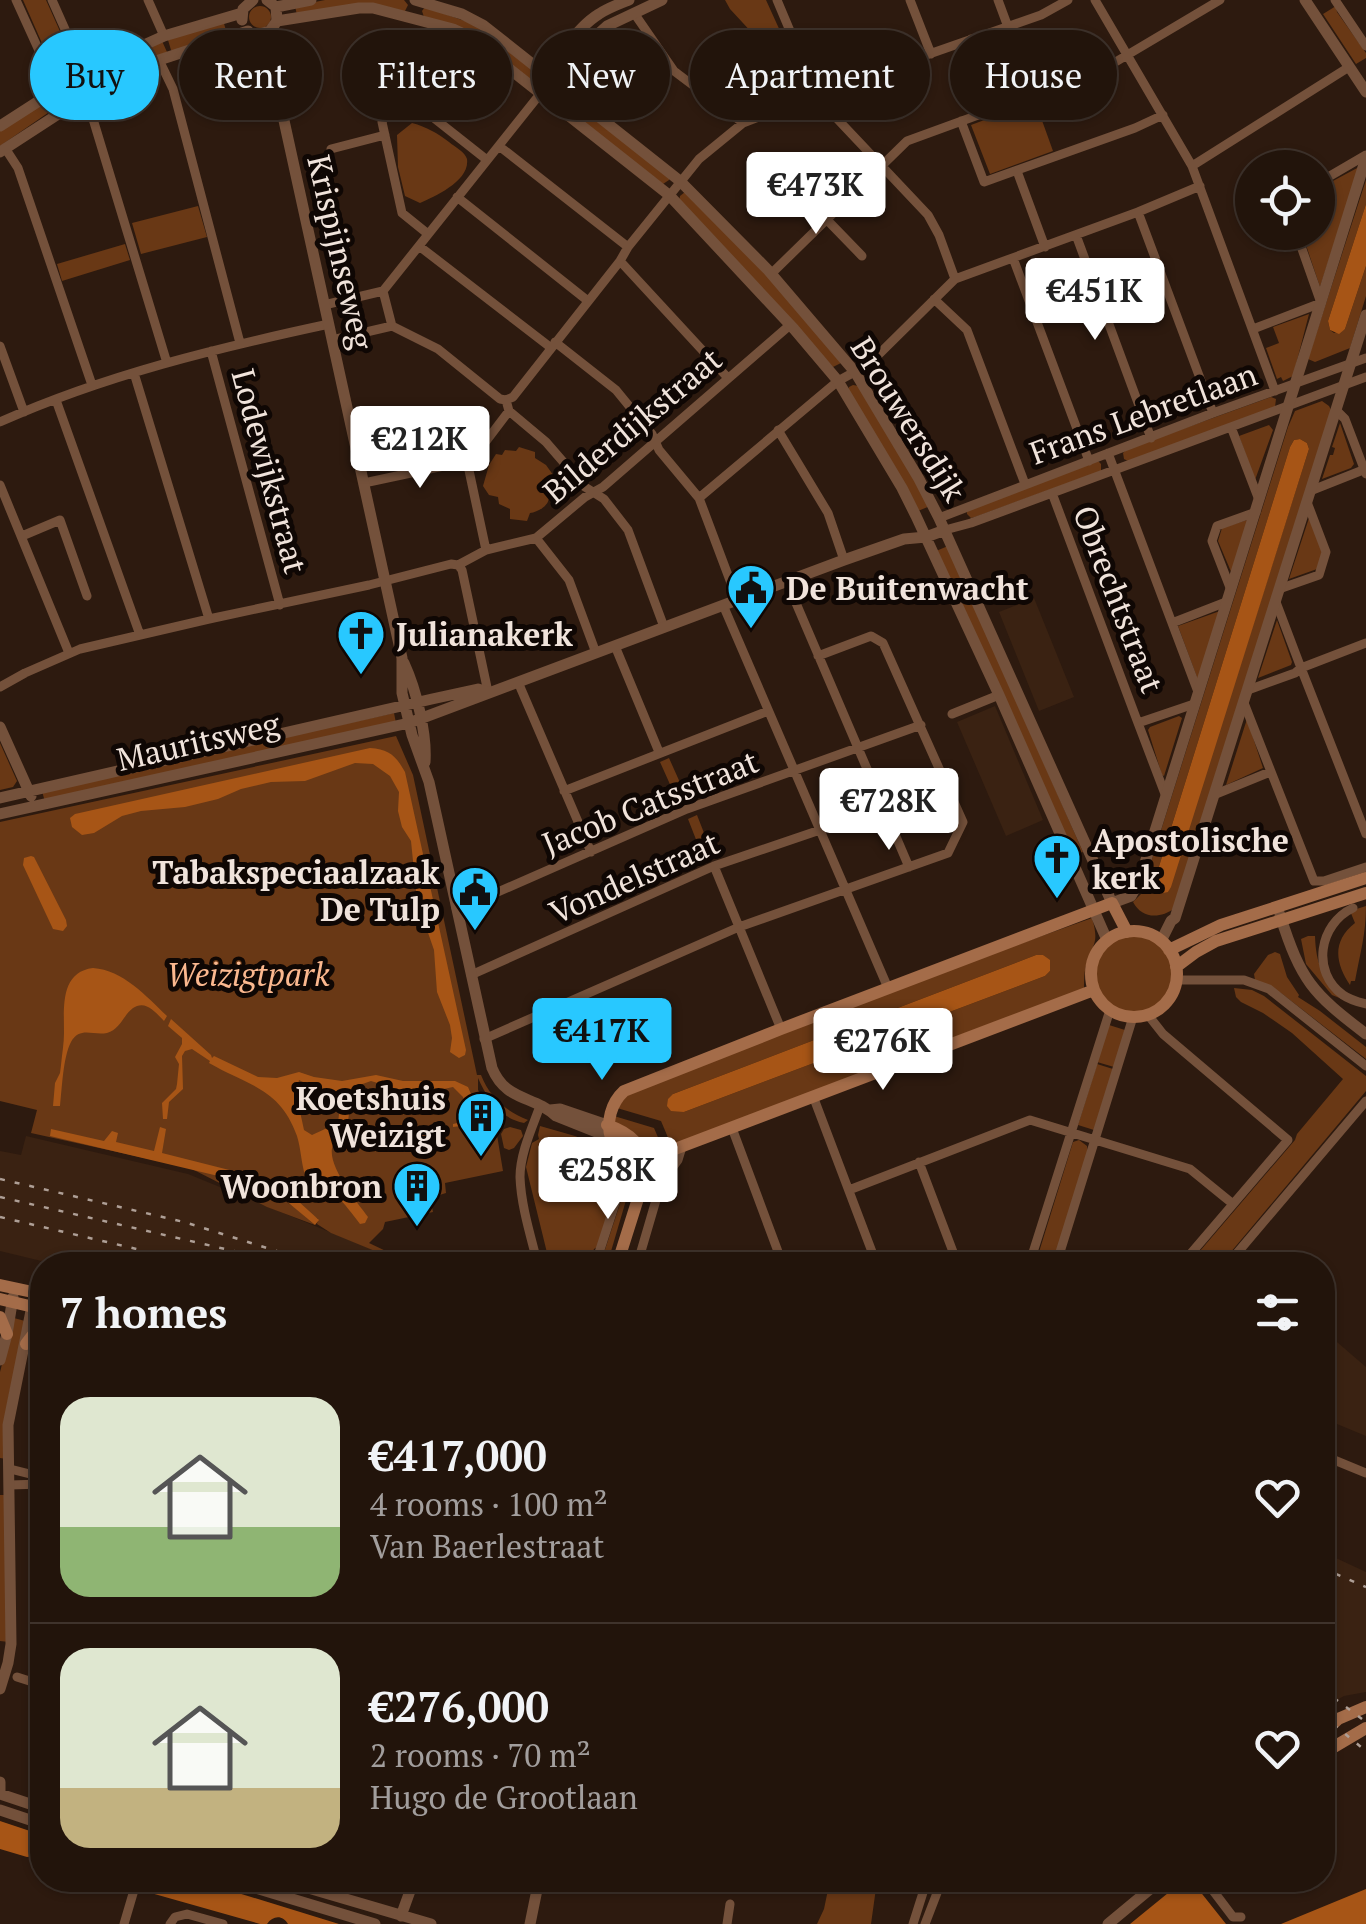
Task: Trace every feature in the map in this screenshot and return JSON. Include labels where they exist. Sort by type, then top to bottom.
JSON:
[{"type":"main road","points":[[1176,973],[1165,946],[1146,933],[1127,932],[1108,940],[1098,950],[1091,975],[1094,990],[1110,1010],[1141,1016],[1162,1007],[1169,999],[1176,973],[1196,952],[1279,912],[1366,878]]},
{"type":"main road","points":[[1165,946],[1222,924],[1366,893]]},
{"type":"main road","points":[[609,1132],[618,1096],[624,1092],[1112,903]]},
{"type":"main road","name":"Brouwersdijk","points":[[1112,903],[1127,932]]},
{"type":"main road","points":[[646,1160],[1094,990]]},
{"type":"main road","points":[[609,1132],[632,1137],[646,1160],[645,1178],[621,1252]]},
{"type":"main road","points":[[609,1132],[632,1154],[640,1191]]},
{"type":"main road","points":[[0,1284],[9,1296]]},
{"type":"main road","points":[[0,1318],[7,1334]]},
{"type":"main road","points":[[26,1344],[30,1339]]},
{"type":"main road","points":[[1335,1723],[1366,1707]]},
{"type":"main road","points":[[1335,1746],[1366,1728]]},
{"type":"street","points":[[16,0],[30,31]]},
{"type":"street","points":[[52,0],[65,30]]},
{"type":"street","points":[[148,0],[164,36]]},
{"type":"street","points":[[274,10],[311,0]]},
{"type":"street","name":"Brouwersdijk","points":[[416,20],[419,0],[462,14],[483,25],[532,64]]},
{"type":"street","points":[[582,30],[601,12],[662,0]]},
{"type":"street","points":[[776,0],[789,30]]},
{"type":"street","points":[[910,0],[931,54],[950,47]]},
{"type":"street","points":[[998,0],[1008,27]]},
{"type":"street","points":[[998,30],[1041,15],[1068,0]]},
{"type":"street","points":[[1096,0],[1192,166],[1275,391]]},
{"type":"street","points":[[1117,61],[1220,0]]},
{"type":"street","points":[[1305,0],[1366,92]]},
{"type":"street","points":[[1335,0],[1366,46]]},
{"type":"street","points":[[159,38],[247,4]]},
{"type":"street","points":[[247,4],[243,22],[247,30]]},
{"type":"street","points":[[602,30],[632,6]]},
{"type":"street","points":[[632,6],[674,71],[742,123]]},
{"type":"street","name":"Brouwersdijk","points":[[274,10],[373,8],[453,29],[468,36],[532,88]]},
{"type":"street","points":[[179,53],[159,60],[172,88],[240,343]]},
{"type":"street","points":[[1192,166],[1349,67]]},
{"type":"street","points":[[324,305],[383,291],[532,104]]},
{"type":"street","points":[[0,126],[30,106]]},
{"type":"street","points":[[428,234],[402,214],[382,122],[388,112],[425,111],[487,160]]},
{"type":"street","points":[[771,274],[907,141],[961,120],[984,182],[1163,115]]},
{"type":"street","points":[[49,120],[2,150],[18,168],[92,386]]},
{"type":"street","points":[[93,120],[167,363]]},
{"type":"street","name":"Krispijnseweg","points":[[283,120],[408,672],[416,748],[425,766],[484,1039],[496,1079],[506,1089],[545,1108]]},
{"type":"street","name":"Brouwersdijk","points":[[573,120],[669,195],[838,381],[923,531],[1108,940]]},
{"type":"street","name":"Brouwersdijk","points":[[603,120],[680,181],[771,274],[855,372],[942,524],[1112,903]]},
{"type":"street","points":[[364,483],[467,461],[474,456],[552,344],[680,181],[700,159],[750,120]]},
{"type":"street","points":[[839,120],[928,215],[955,279]]},
{"type":"street","points":[[330,148],[385,135]]},
{"type":"street","points":[[498,146],[628,247]]},
{"type":"street","points":[[1335,174],[1366,157]]},
{"type":"street","points":[[1112,903],[1131,896],[1139,882],[1366,157]]},
{"type":"street","points":[[1018,171],[1045,247]]},
{"type":"street","points":[[699,498],[838,381],[869,364],[955,279],[1200,186]]},
{"type":"street","points":[[798,190],[862,256]]},
{"type":"street","points":[[457,197],[588,301]]},
{"type":"street","points":[[1138,212],[1213,413]]},
{"type":"street","points":[[1076,235],[1151,438]]},
{"type":"street","points":[[418,246],[616,390],[699,498],[738,600]]},
{"type":"street","points":[[1302,250],[1321,303]]},
{"type":"street","points":[[1013,258],[1088,460]]},
{"type":"street","points":[[620,261],[728,378]]},
{"type":"street","points":[[383,291],[392,326]]},
{"type":"street","points":[[934,299],[967,330],[1025,484]]},
{"type":"street","points":[[1253,328],[1321,303]]},
{"type":"street","points":[[1165,946],[1309,496],[1340,414],[1344,386],[1366,315]]},
{"type":"street","points":[[0,422],[92,386],[167,363],[329,324]]},
{"type":"street","name":"Bilderdijkstraat","points":[[0,687],[69,653],[458,565],[486,550],[536,538],[603,487],[790,325]]},
{"type":"street","points":[[332,340],[392,326],[438,349],[500,399],[546,442],[585,487],[604,499],[628,530],[664,627]]},
{"type":"street","points":[[0,346],[24,412]]},
{"type":"street","name":"Lodewijkstraat","points":[[211,351],[280,604]]},
{"type":"street","name":"Frans Lebretlaan","points":[[942,524],[1025,484],[1366,358]]},
{"type":"street","points":[[134,373],[209,619]]},
{"type":"street","name":"Frans Lebretlaan","points":[[942,524],[1052,493],[1366,377]]},
{"type":"street","points":[[56,400],[140,635]]},
{"type":"street","points":[[1309,496],[1324,485],[1364,472],[1340,414]]},
{"type":"street","points":[[1232,428],[1258,506]]},
{"type":"street","points":[[778,430],[828,513],[844,560]]},
{"type":"street","points":[[1108,453],[1196,698]]},
{"type":"street","points":[[467,461],[486,550]]},
{"type":"street","points":[[0,485],[69,653]]},
{"type":"street","name":"Obrechtstraat","points":[[1052,493],[1164,794]]},
{"type":"street","points":[[1277,596],[1318,575],[1326,552],[1309,496]]},
{"type":"street","points":[[1228,596],[1212,541],[1217,526],[1258,506]]},
{"type":"street","points":[[22,536],[60,520],[87,596]]},
{"type":"street","points":[[458,565],[488,692],[942,524]]},
{"type":"street","points":[[536,538],[569,580],[596,653]]},
{"type":"street","points":[[786,582],[908,867]]},
{"type":"street","points":[[1172,623],[1228,596]]},
{"type":"street","points":[[1277,596],[1282,620],[1366,834]]},
{"type":"street","points":[[724,605],[888,988]]},
{"type":"street","points":[[484,1039],[739,927],[948,853],[963,822],[883,643],[871,636],[818,656]]},
{"type":"street","points":[[615,646],[660,752]]},
{"type":"street","points":[[1246,697],[1262,684],[1365,647]]},
{"type":"street","points":[[518,682],[591,852]]},
{"type":"street","name":"Mauritsweg","points":[[0,798],[478,690],[488,692]]},
{"type":"street","name":"Mauritsweg","points":[[0,814],[414,721],[488,692]]},
{"type":"street","points":[[952,714],[999,695]]},
{"type":"street","points":[[1246,697],[1270,772],[1314,881],[1366,868]]},
{"type":"street","points":[[1138,722],[1196,698]]},
{"type":"street","points":[[564,791],[768,711]]},
{"type":"street","name":"Jacob Catsstraat","points":[[456,908],[687,808],[922,725]]},
{"type":"street","points":[[0,727],[33,806]]},
{"type":"street","points":[[1216,794],[1270,772]]},
{"type":"street","name":"Vondelstraat","points":[[471,974],[714,866],[820,830]]},
{"type":"street","points":[[1072,860],[1089,852]]},
{"type":"street","points":[[714,866],[782,1028]]},
{"type":"street","points":[[1353,908],[1332,924],[1322,955],[1336,989],[1349,999],[1366,1004]]},
{"type":"street","points":[[1279,912],[1308,984],[1366,1034]]},
{"type":"street","points":[[1176,973],[1244,980],[1269,989],[1366,1066]]},
{"type":"street","points":[[1033,1252],[1110,1010]]},
{"type":"street","points":[[1060,1252],[1141,1016],[1288,1140],[1192,1252]]},
{"type":"street","points":[[813,1096],[873,1252]]},
{"type":"street","points":[[1239,1252],[1366,1101]]},
{"type":"street","points":[[535,1252],[520,1175],[522,1161],[545,1108],[560,1109],[609,1132],[622,1166],[623,1179],[599,1252]]},
{"type":"street","points":[[849,1190],[1030,1120],[1190,1169],[1233,1204]]},
{"type":"street","points":[[732,1128],[778,1252]]},
{"type":"street","points":[[641,1252],[661,1183],[678,1160],[682,1147]]},
{"type":"street","points":[[920,1162],[953,1252]]},
{"type":"street","points":[[0,1360],[7,1334],[9,1296]]},
{"type":"street","points":[[0,1689],[11,1644],[8,1425],[30,1332]]},
{"type":"street","points":[[1335,1460],[1366,1473]]},
{"type":"street","points":[[10,1469],[30,1476]]},
{"type":"street","points":[[10,1485],[30,1482]]},
{"type":"street","points":[[17,1677],[30,1681]]},
{"type":"street","points":[[0,1782],[0,1794],[30,1804]]},
{"type":"street","points":[[0,1810],[30,1820]]},
{"type":"street","points":[[124,1924],[134,1892]]},
{"type":"street","points":[[269,1892],[374,1924]]},
{"type":"street","points":[[321,1892],[431,1924]]},
{"type":"street","points":[[402,1916],[410,1892]]},
{"type":"street","points":[[530,1924],[536,1892]]},
{"type":"street","points":[[913,1924],[923,1892]]},
{"type":"street","points":[[925,1924],[937,1892]]},
{"type":"street","points":[[1108,1924],[1146,1892]]},
{"type":"street","points":[[1214,1892],[1233,1918],[1241,1917]]},
{"type":"street","points":[[726,1924],[730,1904]]},
{"type":"street","points":[[173,1920],[187,1914],[224,1924]]},
{"type":"shaded area","points":[[1366,204],[1366,266],[1345,329],[1339,334],[1330,330],[1328,321]]},
{"type":"shaded area","points":[[1300,439],[1309,449],[1171,887],[1158,894],[1153,887],[1156,876],[1290,447]]},
{"type":"shaded area","points":[[1034,598],[1074,697],[1039,711],[999,612]]},
{"type":"shaded area","points":[[995,706],[1043,820],[1006,836],[957,722]]},
{"type":"shaded area","points":[[370,748],[391,754],[405,772],[466,1050],[459,1058],[450,1052],[450,1025],[437,992],[434,950],[417,901],[411,841],[398,811],[399,792],[390,776],[373,764],[355,763],[305,781],[271,782],[185,807],[141,811],[122,816],[94,833],[82,835],[72,827],[70,818],[75,814]]},
{"type":"shaded area","points":[[31,856],[66,920],[63,931],[53,929],[23,865],[24,858]]},
{"type":"shaded area","points":[[1036,955],[1050,960],[1050,971],[1045,976],[684,1112],[671,1111],[667,1106],[673,1094]]},
{"type":"shaded area","points":[[93,968],[124,979],[167,1016],[164,1021],[141,1005],[112,1031],[75,1037],[66,1056],[60,1106],[53,1106],[61,1065],[66,993],[75,976]]},
{"type":"shaded area","points":[[171,1019],[212,1058],[258,1077],[277,1078],[299,1072],[342,1081],[376,1075],[403,1081],[455,1081],[468,1087],[481,1117],[476,1124],[453,1127],[467,1113],[463,1097],[453,1087],[430,1092],[422,1087],[416,1094],[414,1089],[397,1089],[371,1081],[354,1087],[347,1126],[334,1142],[332,1153],[343,1183],[368,1217],[360,1224],[330,1189],[305,1175],[297,1136],[282,1108],[262,1090],[209,1063],[192,1049],[182,1056],[183,1089],[169,1102],[167,1119],[163,1119],[162,1103],[176,1089],[179,1064],[175,1057],[182,1044],[182,1038],[168,1026]],"holes":[[[299,1080],[335,1092],[340,1105],[338,1123],[312,1135],[304,1130],[296,1093]]]},
{"type":"shaded area","points":[[160,1127],[166,1129],[162,1153],[277,1182],[319,1220],[315,1225],[285,1200],[252,1184],[50,1136],[51,1129],[104,1141],[112,1131],[118,1133],[116,1142],[154,1151]]},
{"type":"shaded area","points":[[26,1136],[188,1174],[378,1252],[30,1252],[30,1258],[0,1251],[0,1151],[21,1155]]},
{"type":"shaded area","points":[[1335,1340],[1366,1367],[1366,1436],[1337,1424]]},
{"type":"shaded area","points":[[1335,1558],[1366,1572],[1366,1692],[1335,1701]]},
{"type":"shaded area","points":[[0,1821],[30,1831],[30,1857],[0,1849]]},
{"type":"shaded area","points":[[1366,1889],[1366,1924],[1281,1924]]},
{"type":"shaded area","points":[[147,1892],[235,1892],[339,1924],[288,1924],[278,1917],[260,1924]]},
{"type":"shaded area","points":[[1169,1892],[1201,1892],[1226,1924],[1130,1924]]},
{"type":"green space","points":[[23,0],[46,0],[59,30],[36,30]]},
{"type":"green space","points":[[325,0],[404,0],[408,5],[405,11],[297,15],[295,6]]},
{"type":"green space","points":[[725,0],[766,0],[780,30],[749,30]]},
{"type":"green space","points":[[260,6],[268,9],[268,25],[260,28],[252,25],[249,17],[252,9]]},
{"type":"green space","points":[[1336,6],[1366,53],[1366,58],[1356,64],[1323,14]]},
{"type":"green space","points":[[425,7],[486,30],[451,30],[424,17]]},
{"type":"green space","points":[[223,20],[226,30],[196,30]]},
{"type":"green space","points":[[179,36],[179,49],[171,50],[168,40]]},
{"type":"green space","points":[[162,41],[167,52],[159,56]]},
{"type":"green space","points":[[512,53],[532,70],[531,81],[512,66]]},
{"type":"green space","points":[[30,112],[30,120],[38,120],[0,146],[0,130]]},
{"type":"green space","points":[[580,120],[597,120],[670,175],[663,184]]},
{"type":"green space","points":[[984,120],[1042,120],[1053,151],[990,174],[971,125]]},
{"type":"green space","points":[[412,123],[440,136],[467,159],[457,181],[420,203],[405,196],[398,167],[397,135]]},
{"type":"green space","points":[[1359,167],[1335,241],[1335,180]]},
{"type":"green space","points":[[1366,180],[1366,204],[1328,321],[1330,330],[1334,333],[1345,329],[1366,266],[1366,296],[1350,348],[1315,362],[1308,359]]},
{"type":"green space","points":[[685,192],[765,272],[841,363],[833,367],[679,202]]},
{"type":"green space","points":[[198,206],[207,237],[141,254],[132,223]]},
{"type":"green space","points":[[125,244],[130,260],[62,281],[57,264]]},
{"type":"green space","points":[[1308,250],[1332,250],[1320,287]]},
{"type":"green space","points":[[1309,314],[1293,376],[1283,381],[1281,377],[1277,379],[1266,348],[1279,343],[1273,327]]},
{"type":"green space","points":[[853,385],[859,386],[930,506],[918,511],[847,393]]},
{"type":"green space","points":[[1271,397],[1276,399],[1275,407],[1128,461],[1124,459],[1127,449]]},
{"type":"green space","points":[[1322,401],[1331,410],[1175,908],[1163,914],[1146,914],[1133,902],[1141,894],[1295,411]],"holes":[[[1294,440],[1307,443],[1309,449],[1168,892],[1156,876],[1290,447]]]},
{"type":"green space","points":[[1340,423],[1354,464],[1322,479],[1333,455]]},
{"type":"green space","points":[[1269,425],[1273,430],[1255,480],[1239,436]]},
{"type":"green space","points":[[519,447],[535,452],[535,458],[556,479],[547,487],[547,503],[530,513],[527,521],[510,519],[510,509],[499,504],[498,497],[489,495],[483,486],[496,454]]},
{"type":"green space","points":[[1097,460],[1101,471],[975,517],[967,514],[967,510]]},
{"type":"green space","points":[[1309,518],[1322,552],[1317,569],[1289,579]]},
{"type":"green space","points":[[1250,519],[1232,574],[1218,541],[1222,528]]},
{"type":"green space","points":[[948,546],[1083,852],[1073,855],[936,551]]},
{"type":"green space","points":[[1220,611],[1198,680],[1178,626]]},
{"type":"green space","points":[[1277,620],[1292,662],[1258,678]]},
{"type":"green space","points":[[394,713],[396,723],[45,802],[42,791]]},
{"type":"green space","points":[[1182,718],[1164,776],[1148,730]]},
{"type":"green space","points":[[1247,719],[1263,768],[1226,785]]},
{"type":"green space","name":"Weizigtpark","points":[[396,736],[413,775],[477,1075],[481,1075],[500,1103],[528,1120],[524,1123],[501,1112],[478,1078],[478,1090],[494,1117],[503,1171],[445,1183],[446,1193],[430,1198],[433,1212],[385,1222],[369,1243],[388,1252],[377,1252],[331,1233],[317,1224],[318,1219],[285,1197],[275,1194],[315,1225],[267,1207],[190,1168],[31,1133],[37,1110],[0,1101],[0,822]]},
{"type":"green space","points":[[0,743],[17,781],[13,787],[0,790]]},
{"type":"green space","points":[[669,758],[686,796],[677,800],[660,762]]},
{"type":"green space","points":[[697,815],[713,856],[704,860],[688,819]]},
{"type":"green space","points":[[1366,906],[1355,981],[1350,985],[1341,969],[1339,945],[1355,923],[1350,911]]},
{"type":"green space","points":[[1092,918],[1094,946],[1086,965],[1084,990],[672,1147],[661,1121],[617,1108],[626,1094]],"holes":[[[1043,955],[1050,971],[1045,976],[684,1112],[673,1094]]]},
{"type":"green space","points":[[1134,936],[1162,947],[1173,975],[1162,1003],[1134,1014],[1106,1003],[1095,975],[1106,947]]},
{"type":"green space","points":[[1315,936],[1322,970],[1342,999],[1332,995],[1306,964],[1301,939]]},
{"type":"green space","points":[[1275,952],[1280,954],[1298,997],[1366,1047],[1366,1059],[1281,993],[1255,980],[1254,974]]},
{"type":"green space","points":[[1234,988],[1264,996],[1366,1076],[1366,1091],[1231,1252],[1199,1252],[1343,1079],[1292,1033],[1236,997]]},
{"type":"green space","points":[[1109,1025],[1125,1030],[1114,1067],[1097,1062]]},
{"type":"green space","points":[[1097,1064],[1113,1069],[1094,1130],[1078,1125]]},
{"type":"green space","points":[[614,1116],[654,1128],[663,1149],[650,1155],[613,1124]]},
{"type":"green space","points":[[540,1126],[575,1136],[612,1151],[620,1168],[593,1252],[547,1252],[526,1167]]},
{"type":"green space","points":[[510,1127],[521,1130],[523,1136],[509,1150],[504,1148],[501,1134]]},
{"type":"green space","points":[[1079,1140],[1087,1146],[1088,1154],[1057,1252],[1039,1252],[1073,1142]]},
{"type":"green space","points":[[628,1179],[629,1190],[611,1252],[604,1252]]},
{"type":"green space","points":[[14,1318],[25,1321],[5,1416],[3,1449],[7,1459],[0,1458],[0,1372]]},
{"type":"green space","points":[[0,1495],[8,1495],[9,1642],[0,1641]]},
{"type":"green space","points":[[828,1892],[875,1892],[871,1924],[817,1924]]},
{"type":"railway","points":[[0,1179],[184,1222],[280,1252]]},
{"type":"railway","points":[[0,1197],[238,1252]]},
{"type":"railway","points":[[0,1217],[149,1252]]},
{"type":"railway","points":[[1335,1574],[1366,1587]]},
{"type":"railway","points":[[1335,1699],[1366,1722]]},
{"type":"railway","points":[[1335,1726],[1366,1751]]},
{"type":"place","name":"De Buitenwacht","points":[[751,630]]},
{"type":"place","name":"Julianakerk","points":[[361,676]]},
{"type":"place","name":"Apostolische kerk","points":[[1057,900]]},
{"type":"place","name":"Tabakspeciaalzaak De Tulp","points":[[475,932]]},
{"type":"place","name":"Koetshuis Weizigt","points":[[481,1158]]},
{"type":"place","name":"Woonbron","points":[[417,1228]]}]
